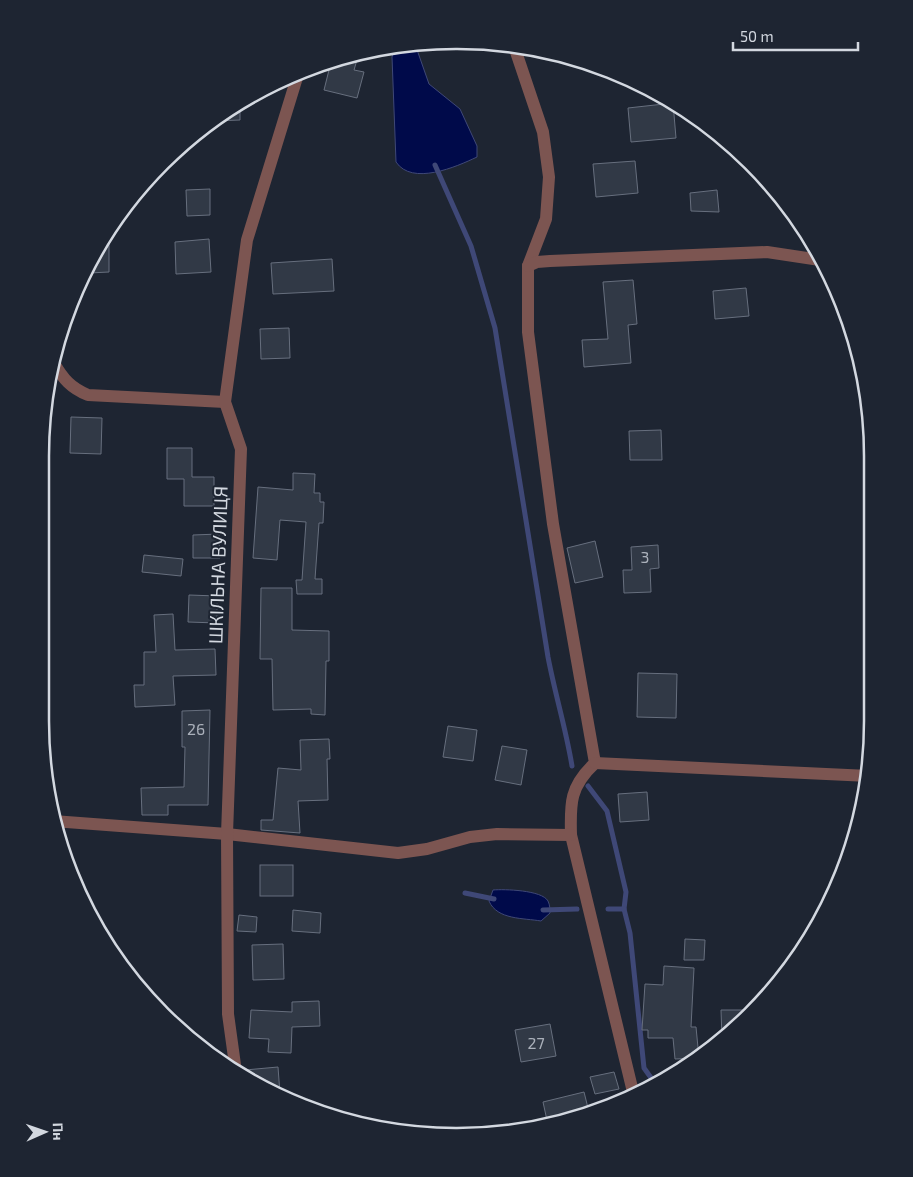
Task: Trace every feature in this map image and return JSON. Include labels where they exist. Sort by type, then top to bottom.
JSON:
[{"type":"street","points":[[516,53],[543,132],[549,177],[546,219],[528,266],[528,332],[553,524],[595,763]]},
{"type":"street","name":"ШКІЛЬНА ВУЛИЦЯ","points":[[235,1063],[228,1014],[227,834],[241,449],[225,402],[247,240],[296,82]]},
{"type":"street","points":[[528,266],[538,262],[550,261],[767,252],[813,259]]},
{"type":"street","points":[[58,371],[74,389],[88,395],[225,402]]},
{"type":"street","points":[[632,1089],[571,835],[572,795],[579,780],[595,763],[861,776]]},
{"type":"street","points":[[62,823],[227,834],[398,853],[426,849],[470,837],[497,834],[571,835]]},
{"type":"shaded area","points":[[417,51],[429,84],[460,109],[477,146],[477,157],[446,169],[423,174],[412,173],[403,169],[396,162],[393,54]]},
{"type":"shaded area","points":[[493,890],[522,891],[538,894],[548,901],[550,913],[541,921],[504,915],[498,912],[489,901]]},
{"type":"building","points":[[356,62],[354,70],[364,72],[357,98],[324,90],[329,69]]},
{"type":"building","points":[[662,104],[674,111],[676,138],[631,142],[628,108]]},
{"type":"building","points":[[240,111],[240,120],[225,121]]},
{"type":"building","points":[[635,161],[638,193],[596,197],[593,164]]},
{"type":"building","points":[[210,189],[210,215],[187,216],[186,190]]},
{"type":"building","points":[[717,190],[719,212],[691,211],[690,193]]},
{"type":"building","points":[[209,239],[211,272],[176,274],[175,242]]},
{"type":"building","points":[[109,243],[109,272],[93,273]]},
{"type":"building","points":[[332,259],[334,291],[273,294],[271,263]]},
{"type":"building","points":[[633,280],[637,324],[628,325],[631,363],[584,367],[582,340],[608,339],[603,282]]},
{"type":"building","points":[[746,288],[749,316],[715,319],[713,291]]},
{"type":"building","points":[[289,328],[290,358],[261,359],[260,329]]},
{"type":"building","points":[[71,417],[102,418],[101,454],[70,453]]},
{"type":"building","points":[[661,430],[662,460],[630,460],[629,431]]},
{"type":"building","points":[[167,448],[192,448],[192,477],[214,477],[214,506],[184,506],[184,479],[167,479]]},
{"type":"building","points":[[293,473],[315,474],[314,493],[320,493],[320,502],[324,502],[323,523],[319,523],[315,579],[322,579],[322,594],[297,594],[296,580],[302,580],[306,522],[280,520],[277,560],[253,558],[258,487],[293,490]]},
{"type":"building","points":[[219,534],[220,558],[193,558],[193,535]]},
{"type":"building","points":[[595,541],[603,577],[575,583],[567,548]]},
{"type":"building","points":[[658,545],[659,568],[650,569],[651,592],[624,593],[623,570],[632,570],[631,547]]},
{"type":"building","points":[[144,555],[183,559],[181,576],[142,572]]},
{"type":"building","points":[[261,588],[292,588],[292,630],[329,631],[329,661],[326,661],[325,715],[311,714],[311,709],[273,710],[272,659],[260,659]]},
{"type":"building","points":[[189,595],[217,596],[217,623],[188,622]]},
{"type":"building","points":[[173,614],[175,650],[215,649],[216,675],[173,676],[175,705],[135,707],[134,685],[144,685],[144,652],[156,652],[154,615]]},
{"type":"building","points":[[638,673],[677,674],[676,718],[637,717]]},
{"type":"building","points":[[210,710],[208,805],[168,805],[168,815],[142,815],[141,788],[184,787],[185,747],[182,747],[182,711]]},
{"type":"building","points":[[448,726],[477,730],[473,761],[443,757]]},
{"type":"building","points":[[329,739],[330,759],[327,759],[328,800],[298,801],[300,833],[261,830],[261,820],[273,820],[278,768],[301,770],[300,740]]},
{"type":"building","points":[[502,746],[527,750],[521,785],[495,780]]},
{"type":"building","points":[[647,792],[649,820],[620,822],[618,794]]},
{"type":"building","points":[[260,865],[293,865],[293,896],[260,896]]},
{"type":"building","points":[[293,910],[321,913],[320,933],[292,931]]},
{"type":"building","points":[[239,915],[257,917],[256,932],[237,931]]},
{"type":"building","points":[[685,939],[705,940],[704,960],[684,960]]},
{"type":"building","points":[[283,944],[284,979],[253,980],[252,945]]},
{"type":"building","points":[[664,966],[694,968],[691,1027],[696,1027],[698,1049],[685,1059],[675,1059],[673,1038],[648,1038],[648,1030],[642,1030],[645,984],[663,985]]},
{"type":"building","points":[[319,1001],[320,1026],[292,1027],[291,1053],[268,1052],[269,1039],[249,1038],[251,1010],[292,1012],[292,1002]]},
{"type":"building","points":[[721,1010],[744,1010],[725,1027],[722,1030]]},
{"type":"building","points":[[550,1024],[556,1056],[521,1062],[515,1030]]},
{"type":"building","points":[[278,1067],[280,1088],[253,1074],[246,1070]]},
{"type":"building","points":[[614,1072],[619,1089],[595,1094],[590,1077]]},
{"type":"building","points":[[584,1092],[588,1107],[546,1118],[543,1102]]},
{"type":"waterway","points":[[435,165],[471,246],[495,328],[548,657],[572,766]]},
{"type":"waterway","points":[[588,786],[607,811],[626,892],[624,909],[630,933],[644,1068],[651,1078]]},
{"type":"waterway","points":[[465,893],[494,899]]},
{"type":"waterway","points":[[543,910],[577,909]]},
{"type":"waterway","points":[[608,909],[624,909]]}]
